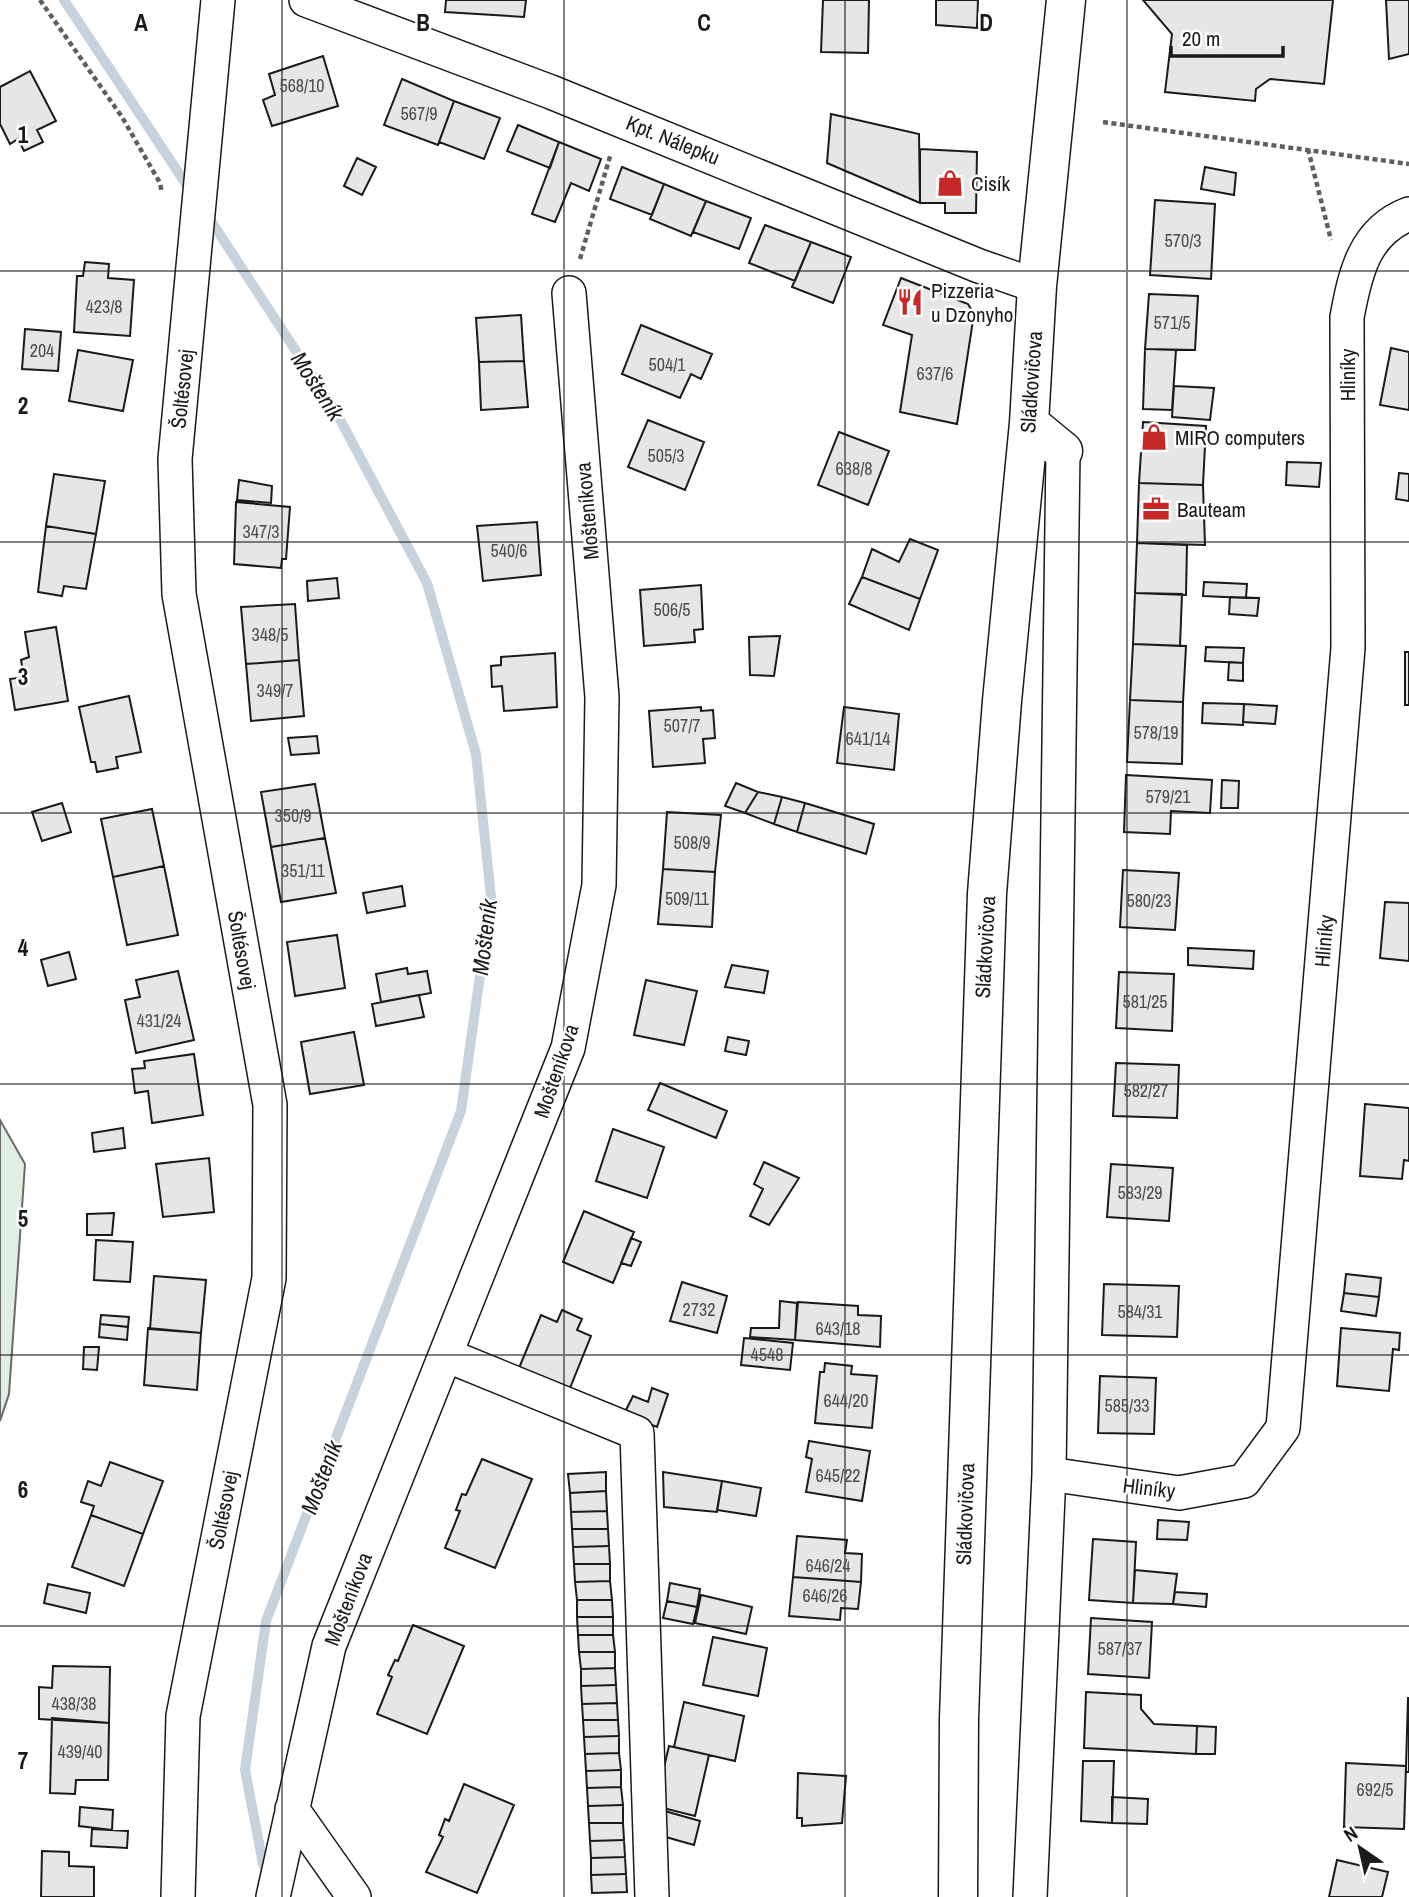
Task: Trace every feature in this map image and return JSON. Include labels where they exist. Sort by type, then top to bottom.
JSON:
[{"type":"main road","name":"Sládkovičova","points":[[958,1897],[960,1691],[987,894],[1002,701],[1029,423],[1037,286],[1066,0]]},
{"type":"main road","points":[[1029,423],[1063,451]]},
{"type":"street","name":"Šoltésovej","points":[[178,1897],[183,1716],[269,1278],[270,1105],[179,594],[175,459],[218,0]]},
{"type":"street","name":"Kpt. Nálepku","points":[[306,0],[551,92],[1037,286]]},
{"type":"street","name":"Hliníky","points":[[1049,1474],[1179,1493],[1231,1483],[1244,1480],[1283,1428],[1348,648],[1347,317],[1353,282],[1365,250],[1382,230],[1409,214]]},
{"type":"street","name":"Mošteníkova","points":[[273,1897],[329,1646],[568,1048],[599,885],[603,698],[569,293]]},
{"type":"street","name":"Sládkovičova","points":[[1030,1897],[1049,1474],[1063,451]]},
{"type":"street","points":[[446,1354],[637,1433],[652,1897]]},
{"type":"street","points":[[292,1809],[354,1897]]},
{"type":"path","points":[[40,0],[122,117],[160,183],[163,196]]},
{"type":"path","points":[[1103,122],[1409,164]]},
{"type":"path","points":[[569,293],[614,142]]},
{"type":"path","points":[[1308,149],[1337,262],[1353,282]]},
{"type":"green space","points":[[0,1120],[25,1164],[9,1394],[0,1421]]},
{"type":"building","points":[[446,0],[526,0],[524,17],[445,12]]},
{"type":"building","points":[[823,0],[869,0],[868,53],[821,52]]},
{"type":"building","points":[[936,0],[978,0],[977,28],[936,25]]},
{"type":"building","points":[[1143,0],[1333,0],[1324,84],[1270,79],[1256,89],[1255,101],[1165,92],[1172,34]]},
{"type":"building","points":[[1386,0],[1409,0],[1409,54],[1389,59]]},
{"type":"building","points":[[323,56],[338,106],[272,126],[263,100],[275,95],[269,74]]},
{"type":"building","points":[[30,71],[56,121],[37,130],[43,142],[24,151],[18,139],[10,144],[0,124],[0,87]]},
{"type":"building","points":[[402,79],[454,101],[438,145],[384,125]]},
{"type":"building","points":[[454,101],[500,118],[484,159],[439,142]]},
{"type":"building","points":[[831,114],[919,134],[920,203],[827,163]]},
{"type":"building","points":[[518,125],[559,142],[550,168],[507,151]]},
{"type":"building","points":[[559,142],[601,159],[589,191],[571,183],[555,222],[532,214]]},
{"type":"building","points":[[920,149],[977,152],[976,213],[945,213],[945,203],[920,203]]},
{"type":"building","points":[[357,158],[376,167],[362,195],[344,186]]},
{"type":"building","points":[[622,167],[664,184],[652,215],[610,199]]},
{"type":"building","points":[[1205,167],[1236,173],[1234,195],[1201,189]]},
{"type":"building","points":[[664,184],[706,201],[691,236],[650,219]]},
{"type":"building","points":[[1155,200],[1215,204],[1211,279],[1150,275]]},
{"type":"building","points":[[706,201],[751,218],[739,249],[693,232]]},
{"type":"building","points":[[765,225],[811,242],[795,281],[749,263]]},
{"type":"building","points":[[811,242],[851,257],[833,303],[792,287]]},
{"type":"building","points":[[85,262],[109,264],[108,278],[134,280],[130,336],[74,332],[77,276],[83,276]]},
{"type":"building","points":[[901,278],[968,304],[974,314],[957,424],[900,412],[912,335],[883,325]]},
{"type":"building","points":[[1149,294],[1198,296],[1195,350],[1145,349]]},
{"type":"building","points":[[521,315],[524,361],[479,362],[476,318]]},
{"type":"building","points":[[641,325],[712,354],[701,379],[691,374],[680,398],[622,374]]},
{"type":"building","points":[[25,329],[61,332],[58,371],[22,369]]},
{"type":"building","points":[[1391,348],[1409,352],[1409,410],[1380,405]]},
{"type":"building","points":[[1145,349],[1176,350],[1172,410],[1143,409]]},
{"type":"building","points":[[78,350],[133,360],[123,411],[69,401]]},
{"type":"building","points":[[524,361],[528,407],[481,410],[479,362]]},
{"type":"building","points":[[1174,386],[1214,388],[1210,420],[1172,417]]},
{"type":"building","points":[[648,420],[704,442],[685,490],[628,467]]},
{"type":"building","points":[[1143,422],[1206,426],[1203,485],[1139,483]]},
{"type":"building","points":[[839,432],[889,451],[868,505],[818,485]]},
{"type":"building","points":[[1287,462],[1321,463],[1319,487],[1286,485]]},
{"type":"building","points":[[1399,473],[1409,474],[1409,501],[1396,499]]},
{"type":"building","points":[[54,474],[105,481],[96,534],[46,526]]},
{"type":"building","points":[[239,480],[272,486],[271,503],[237,500]]},
{"type":"building","points":[[1139,483],[1203,485],[1205,545],[1137,543]]},
{"type":"building","points":[[236,502],[290,507],[286,559],[282,559],[281,568],[234,564]]},
{"type":"building","points":[[537,522],[541,575],[483,581],[477,526]]},
{"type":"building","points":[[46,526],[96,534],[86,589],[64,586],[62,596],[38,592]]},
{"type":"building","points":[[910,539],[938,550],[920,599],[862,577],[872,549],[899,562]]},
{"type":"building","points":[[1137,543],[1187,545],[1186,595],[1135,593]]},
{"type":"building","points":[[862,577],[920,599],[909,630],[849,604]]},
{"type":"building","points":[[337,578],[339,598],[308,601],[307,581]]},
{"type":"building","points":[[1204,582],[1247,584],[1246,598],[1203,596]]},
{"type":"building","points":[[701,585],[703,629],[694,630],[695,642],[644,646],[640,590]]},
{"type":"building","points":[[1135,593],[1182,594],[1180,646],[1133,644]]},
{"type":"building","points":[[1230,597],[1259,598],[1257,616],[1229,614]]},
{"type":"building","points":[[295,604],[299,660],[246,664],[241,607]]},
{"type":"building","points":[[56,627],[68,701],[15,710],[10,679],[24,677],[21,660],[29,657],[25,632]]},
{"type":"building","points":[[780,636],[774,676],[750,675],[749,637]]},
{"type":"building","points":[[1133,644],[1186,646],[1183,702],[1130,700]]},
{"type":"building","points":[[1206,647],[1244,648],[1243,663],[1205,661]]},
{"type":"building","points":[[1405,652],[1409,652],[1409,705],[1405,705]]},
{"type":"building","points":[[555,653],[557,707],[504,711],[502,686],[492,687],[491,666],[501,665],[501,657]]},
{"type":"building","points":[[299,660],[304,716],[251,721],[246,664]]},
{"type":"building","points":[[1229,662],[1243,663],[1243,681],[1228,680]]},
{"type":"building","points":[[129,696],[141,752],[116,757],[118,768],[97,772],[95,762],[91,762],[79,707]]},
{"type":"building","points":[[1130,700],[1183,702],[1182,764],[1127,762]]},
{"type":"building","points":[[1203,703],[1244,704],[1243,725],[1202,723]]},
{"type":"building","points":[[1244,704],[1277,706],[1275,724],[1243,722]]},
{"type":"building","points":[[701,707],[701,711],[713,710],[715,738],[703,739],[705,763],[653,767],[649,711]]},
{"type":"building","points":[[844,707],[899,714],[894,770],[837,763]]},
{"type":"building","points":[[317,736],[319,753],[291,755],[288,738]]},
{"type":"building","points":[[1126,775],[1212,780],[1210,813],[1171,811],[1170,834],[1124,832]]},
{"type":"building","points":[[1222,780],[1239,781],[1238,808],[1221,808]]},
{"type":"building","points":[[736,783],[758,792],[745,813],[725,806]]},
{"type":"building","points":[[315,784],[325,838],[271,847],[261,792]]},
{"type":"building","points":[[758,792],[782,797],[774,824],[745,813]]},
{"type":"building","points":[[782,797],[805,803],[797,832],[774,824]]},
{"type":"building","points":[[62,803],[71,832],[42,841],[32,812]]},
{"type":"building","points":[[805,803],[874,824],[866,854],[797,832]]},
{"type":"building","points":[[152,809],[164,866],[113,877],[101,819]]},
{"type":"building","points":[[667,812],[721,815],[715,872],[663,869]]},
{"type":"building","points":[[325,838],[336,893],[281,902],[271,847]]},
{"type":"building","points":[[164,866],[178,935],[127,945],[113,877]]},
{"type":"building","points":[[663,869],[715,872],[712,927],[658,924]]},
{"type":"building","points":[[1123,870],[1179,873],[1175,930],[1120,927]]},
{"type":"building","points":[[402,886],[405,906],[367,913],[363,893]]},
{"type":"building","points":[[1385,902],[1409,903],[1409,961],[1380,958]]},
{"type":"building","points":[[337,935],[345,988],[295,996],[287,942]]},
{"type":"building","points":[[1188,948],[1254,951],[1253,969],[1188,965]]},
{"type":"building","points":[[69,952],[76,979],[48,986],[41,960]]},
{"type":"building","points":[[732,965],[768,971],[764,993],[725,987]]},
{"type":"building","points":[[407,968],[408,974],[427,971],[431,993],[381,1002],[376,974]]},
{"type":"building","points":[[178,971],[194,1040],[136,1053],[125,1000],[140,997],[136,980]]},
{"type":"building","points":[[1119,972],[1174,974],[1172,1031],[1116,1028]]},
{"type":"building","points":[[646,980],[697,991],[684,1045],[634,1035]]},
{"type":"building","points":[[419,995],[424,1017],[376,1026],[372,1004]]},
{"type":"building","points":[[354,1032],[364,1085],[310,1094],[301,1042]]},
{"type":"building","points":[[728,1037],[749,1041],[746,1055],[725,1051]]},
{"type":"building","points":[[194,1054],[203,1115],[152,1123],[148,1091],[135,1093],[132,1069],[145,1068],[144,1061]]},
{"type":"building","points":[[1116,1063],[1179,1065],[1177,1118],[1113,1116]]},
{"type":"building","points":[[660,1083],[727,1111],[716,1138],[648,1110]]},
{"type":"building","points":[[1365,1104],[1409,1108],[1409,1161],[1404,1160],[1402,1179],[1360,1176]]},
{"type":"building","points":[[123,1128],[125,1148],[94,1152],[92,1133]]},
{"type":"building","points":[[613,1129],[664,1147],[647,1198],[596,1181]]},
{"type":"building","points":[[209,1158],[214,1212],[163,1217],[156,1164]]},
{"type":"building","points":[[764,1162],[799,1178],[769,1225],[750,1216],[763,1189],[754,1184]]},
{"type":"building","points":[[1111,1164],[1173,1168],[1169,1221],[1107,1217]]},
{"type":"building","points":[[584,1211],[634,1232],[613,1283],[563,1262]]},
{"type":"building","points":[[114,1213],[112,1235],[87,1235],[87,1214]]},
{"type":"building","points":[[631,1238],[641,1242],[631,1266],[621,1263]]},
{"type":"building","points":[[96,1240],[133,1242],[130,1282],[94,1280]]},
{"type":"building","points":[[1346,1274],[1381,1278],[1379,1297],[1344,1293]]},
{"type":"building","points":[[154,1276],[206,1280],[201,1333],[150,1329]]},
{"type":"building","points":[[682,1282],[727,1296],[717,1333],[670,1321]]},
{"type":"building","points":[[1104,1284],[1179,1286],[1177,1337],[1102,1335]]},
{"type":"building","points":[[1344,1293],[1379,1297],[1376,1316],[1341,1311]]},
{"type":"building","points":[[780,1301],[797,1303],[795,1340],[750,1337],[751,1328],[779,1328]]},
{"type":"building","points":[[798,1302],[858,1306],[858,1315],[881,1316],[880,1347],[795,1340]]},
{"type":"building","points":[[562,1310],[582,1319],[577,1330],[591,1336],[570,1388],[519,1368],[541,1315],[557,1322]]},
{"type":"building","points":[[101,1315],[129,1317],[128,1327],[100,1324]]},
{"type":"building","points":[[100,1324],[128,1327],[127,1340],[99,1337]]},
{"type":"building","points":[[148,1328],[201,1333],[197,1390],[144,1385]]},
{"type":"building","points":[[1341,1328],[1400,1333],[1399,1350],[1393,1349],[1389,1391],[1337,1386]]},
{"type":"building","points":[[744,1338],[793,1343],[790,1370],[741,1365]]},
{"type":"building","points":[[84,1347],[99,1347],[97,1370],[83,1369]]},
{"type":"building","points":[[825,1363],[852,1366],[851,1374],[877,1376],[872,1428],[815,1423],[820,1372],[824,1372]]},
{"type":"building","points":[[1100,1376],[1156,1378],[1154,1434],[1098,1433]]},
{"type":"building","points":[[652,1388],[668,1394],[657,1427],[624,1414],[633,1396],[648,1402]]},
{"type":"building","points":[[809,1441],[870,1451],[862,1501],[806,1492],[812,1459],[806,1457]]},
{"type":"building","points":[[482,1459],[532,1479],[495,1568],[445,1548],[460,1511],[456,1510],[462,1494],[466,1495]]},
{"type":"building","points":[[110,1462],[163,1481],[143,1534],[91,1515],[94,1506],[81,1502],[88,1481],[101,1486]]},
{"type":"building","points":[[606,1472],[606,1491],[570,1493],[568,1474]]},
{"type":"building","points":[[663,1472],[722,1481],[717,1512],[664,1507]]},
{"type":"building","points":[[722,1481],[761,1488],[756,1516],[717,1510]]},
{"type":"building","points":[[606,1491],[607,1511],[571,1512],[570,1493]]},
{"type":"building","points":[[607,1511],[608,1529],[572,1529],[571,1512]]},
{"type":"building","points":[[91,1515],[143,1534],[124,1586],[72,1567]]},
{"type":"building","points":[[1158,1520],[1189,1522],[1187,1540],[1157,1539]]},
{"type":"building","points":[[572,1529],[608,1529],[609,1546],[573,1547]]},
{"type":"building","points":[[797,1536],[847,1540],[845,1553],[862,1554],[861,1582],[793,1577]]},
{"type":"building","points":[[1093,1539],[1136,1542],[1133,1603],[1089,1600]]},
{"type":"building","points":[[609,1546],[610,1564],[574,1564],[573,1547]]},
{"type":"building","points":[[574,1564],[610,1564],[610,1581],[575,1582]]},
{"type":"building","points":[[1135,1570],[1177,1574],[1173,1604],[1133,1603]]},
{"type":"building","points":[[793,1577],[861,1582],[858,1609],[841,1608],[840,1620],[789,1616]]},
{"type":"building","points":[[610,1581],[612,1600],[577,1600],[575,1582]]},
{"type":"building","points":[[670,1583],[700,1589],[697,1607],[667,1601]]},
{"type":"building","points":[[48,1584],[90,1593],[86,1613],[44,1603]]},
{"type":"building","points":[[1175,1592],[1207,1594],[1206,1607],[1173,1604]]},
{"type":"building","points":[[701,1595],[752,1607],[746,1634],[695,1623]]},
{"type":"building","points":[[577,1600],[612,1600],[613,1617],[577,1617]]},
{"type":"building","points":[[667,1601],[697,1607],[693,1624],[663,1618]]},
{"type":"building","points":[[577,1617],[613,1617],[613,1635],[578,1635]]},
{"type":"building","points":[[1091,1618],[1152,1622],[1149,1678],[1088,1674]]},
{"type":"building","points":[[413,1625],[464,1646],[427,1734],[377,1714],[392,1677],[388,1675],[395,1660],[398,1661]]},
{"type":"building","points":[[578,1635],[613,1635],[615,1652],[579,1652]]},
{"type":"building","points":[[713,1637],[767,1648],[758,1696],[703,1685]]},
{"type":"building","points":[[579,1652],[615,1652],[615,1668],[581,1669]]},
{"type":"building","points":[[53,1666],[110,1667],[109,1723],[39,1719],[39,1687],[52,1688]]},
{"type":"building","points":[[615,1668],[616,1685],[581,1686],[581,1669]]},
{"type":"building","points":[[616,1685],[617,1703],[582,1704],[581,1686]]},
{"type":"building","points":[[1086,1692],[1141,1695],[1141,1709],[1154,1724],[1197,1726],[1196,1754],[1084,1748]]},
{"type":"building","points":[[1408,1698],[1409,1772],[1406,1772],[1406,1766]]},
{"type":"building","points":[[684,1702],[744,1716],[735,1761],[674,1747]]},
{"type":"building","points":[[617,1703],[618,1720],[583,1720],[582,1704]]},
{"type":"building","points":[[52,1718],[109,1723],[108,1780],[76,1780],[75,1794],[50,1793]]},
{"type":"building","points":[[583,1720],[618,1720],[619,1736],[584,1737]]},
{"type":"building","points":[[1197,1726],[1216,1727],[1215,1754],[1196,1754]]},
{"type":"building","points":[[619,1736],[619,1753],[585,1754],[584,1737]]},
{"type":"building","points":[[669,1746],[709,1755],[695,1816],[655,1806]]},
{"type":"building","points":[[619,1753],[621,1770],[586,1771],[585,1754]]},
{"type":"building","points":[[1083,1761],[1114,1761],[1112,1823],[1081,1821]]},
{"type":"building","points":[[1346,1763],[1406,1766],[1404,1829],[1344,1827]]},
{"type":"building","points":[[621,1770],[621,1787],[587,1788],[586,1771]]},
{"type":"building","points":[[798,1773],[846,1776],[842,1823],[802,1826],[802,1818],[797,1818]]},
{"type":"building","points":[[464,1784],[514,1805],[477,1893],[426,1872],[443,1837],[439,1835],[445,1819],[449,1821]]},
{"type":"building","points":[[621,1787],[623,1805],[588,1806],[587,1788]]},
{"type":"building","points":[[1112,1797],[1148,1799],[1147,1824],[1112,1823]]},
{"type":"building","points":[[623,1805],[623,1823],[589,1823],[588,1806]]},
{"type":"building","points":[[80,1807],[113,1810],[112,1830],[79,1826]]},
{"type":"building","points":[[661,1810],[700,1821],[694,1845],[655,1834]]},
{"type":"building","points":[[589,1823],[623,1823],[624,1840],[590,1841]]},
{"type":"building","points":[[92,1829],[128,1831],[127,1848],[91,1846]]},
{"type":"building","points":[[624,1840],[625,1857],[591,1858],[590,1841]]},
{"type":"building","points":[[42,1851],[69,1852],[69,1866],[94,1867],[94,1897],[41,1897]]},
{"type":"building","points":[[625,1857],[626,1874],[591,1875],[591,1858]]},
{"type":"building","points":[[1337,1860],[1388,1872],[1382,1897],[1329,1897]]},
{"type":"building","points":[[626,1874],[627,1892],[592,1893],[591,1875]]},
{"type":"waterway","name":"Mošteník","points":[[64,0],[192,193]]},
{"type":"waterway","name":"Mošteník","points":[[207,215],[336,412],[427,583],[476,754],[491,897],[461,1111],[266,1621],[245,1770],[263,1864],[270,1875]]},
{"type":"place","name":"Cisík","points":[[950,183]]},
{"type":"place","name":"Pizzeria u Dzonyho","points":[[910,302]]},
{"type":"place","name":"MIRO computers","points":[[1154,437]]},
{"type":"place","name":"Bauteam","points":[[1156,509]]}]
